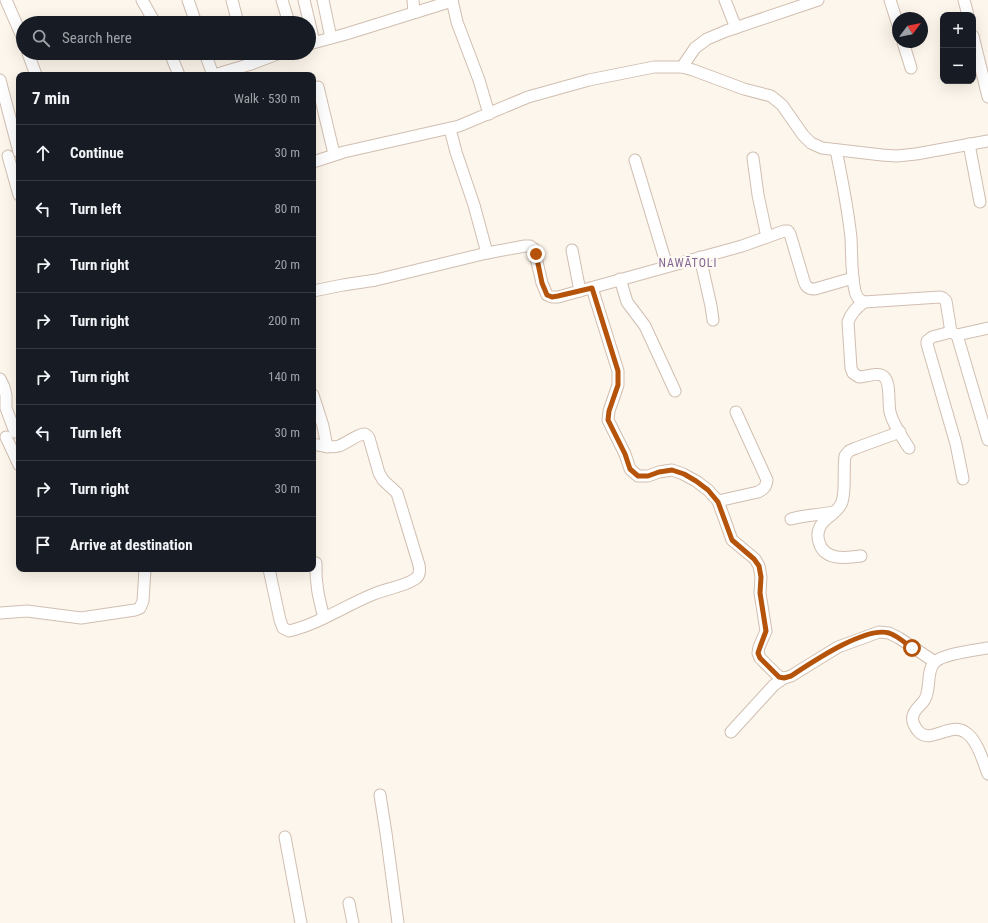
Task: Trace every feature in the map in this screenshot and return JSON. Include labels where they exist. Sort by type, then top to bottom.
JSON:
[{"type":"street","points":[[6,0],[16,23]]},
{"type":"street","points":[[142,0],[151,16]]},
{"type":"street","points":[[188,0],[194,16]]},
{"type":"street","points":[[232,0],[236,16]]},
{"type":"street","points":[[282,0],[287,16]]},
{"type":"street","points":[[304,0],[307,16]]},
{"type":"street","points":[[323,0],[331,38]]},
{"type":"street","points":[[413,0],[414,12]]},
{"type":"street","points":[[725,0],[736,28]]},
{"type":"street","points":[[682,67],[695,48],[707,39],[818,0]]},
{"type":"street","points":[[890,0],[894,12]]},
{"type":"street","points":[[964,0],[967,12]]},
{"type":"street","points":[[316,42],[452,1],[489,114]]},
{"type":"street","points":[[905,48],[911,68]]},
{"type":"street","points":[[976,48],[988,97]]},
{"type":"street","points":[[31,60],[35,72]]},
{"type":"street","points":[[173,60],[178,72]]},
{"type":"street","points":[[208,60],[212,72]]},
{"type":"street","points":[[250,60],[251,64]]},
{"type":"street","points":[[223,72],[262,60]]},
{"type":"street","points":[[316,161],[334,154],[378,143],[450,129],[528,97],[589,80],[654,67],[682,67],[744,89],[771,96],[782,105],[802,135],[811,143],[822,148],[866,152],[882,156],[897,156],[988,141]]},
{"type":"street","points":[[0,80],[16,141]]},
{"type":"street","points":[[318,87],[334,154]]},
{"type":"street","points":[[450,129],[456,152],[474,205],[487,253]]},
{"type":"street","points":[[970,144],[980,202]]},
{"type":"street","points":[[836,150],[848,208],[851,239],[852,278],[857,297],[864,302]]},
{"type":"street","points":[[16,154],[4,157],[16,187]]},
{"type":"street","points":[[753,158],[758,195],[767,238]]},
{"type":"street","points":[[635,160],[667,266]]},
{"type":"street","points":[[316,290],[376,280],[487,253],[530,246],[534,249],[536,254],[542,283],[547,295],[552,297],[592,288],[767,238],[780,232],[788,231],[804,281],[806,286],[810,289],[815,289],[852,278]]},
{"type":"street","points":[[572,250],[580,291]]},
{"type":"street","points":[[700,257],[710,299],[713,320]]},
{"type":"street","points":[[620,279],[627,302],[645,326],[674,391]]},
{"type":"street","points":[[592,288],[618,371],[618,385],[609,411],[608,420],[625,454],[630,469],[638,476],[648,476],[659,472],[672,470],[684,474],[702,486],[718,502],[732,540],[754,559],[759,566],[761,577],[760,593],[766,631],[758,653],[760,658],[769,668],[779,677],[784,678]]},
{"type":"street","points":[[909,448],[890,412],[888,382],[884,376],[859,377],[853,373],[851,368],[848,322],[850,315],[864,302],[943,298],[988,440]]},
{"type":"street","points":[[963,479],[956,444],[927,341],[932,337],[988,328]]},
{"type":"street","points":[[0,379],[6,395],[6,408],[10,435],[16,455]]},
{"type":"street","points":[[316,404],[323,426],[327,446]]},
{"type":"street","points":[[718,502],[758,492],[763,490],[766,486],[767,480],[736,412]]},
{"type":"street","points":[[861,556],[846,558],[834,557],[825,553],[820,547],[817,535],[820,526],[826,519],[838,510],[842,503],[845,456],[848,451],[900,432]]},
{"type":"street","points":[[270,572],[283,628],[289,631],[324,618],[375,593],[417,578],[420,572],[397,493],[383,480],[379,473],[370,438],[364,434],[340,445],[327,446],[316,444]]},
{"type":"street","points":[[791,519],[806,515],[824,514],[838,510]]},
{"type":"street","points":[[316,563],[317,591],[324,618]]},
{"type":"street","points":[[0,614],[27,611],[81,618],[135,610],[140,608],[144,601],[146,572]]},
{"type":"street","points":[[731,732],[774,685],[838,646],[879,632],[889,633],[935,662]]},
{"type":"street","points":[[988,648],[942,658],[935,662],[931,670],[925,700],[912,715],[912,720],[918,731],[923,736],[929,736],[957,728],[966,732],[976,746],[988,774]]},
{"type":"street","points":[[380,795],[398,923]]},
{"type":"street","points":[[285,837],[301,923]]},
{"type":"street","points":[[349,902],[353,923]]},
{"type":"district","name":"NAWĀTOLI","points":[[688,263]]},
{"type":"route","points":[[536,254],[542,283],[547,295],[552,297],[592,288],[618,371],[618,385],[609,411],[608,420],[625,454],[630,469],[638,476],[648,476],[659,472],[672,470],[684,474],[708,490],[718,502],[724,517],[726,528],[732,540],[754,559],[759,566],[761,577],[761,604],[766,624],[766,631],[758,653],[760,658],[769,668],[779,677],[784,678],[791,676],[838,646],[879,632],[889,633],[899,638],[912,648]]}]
